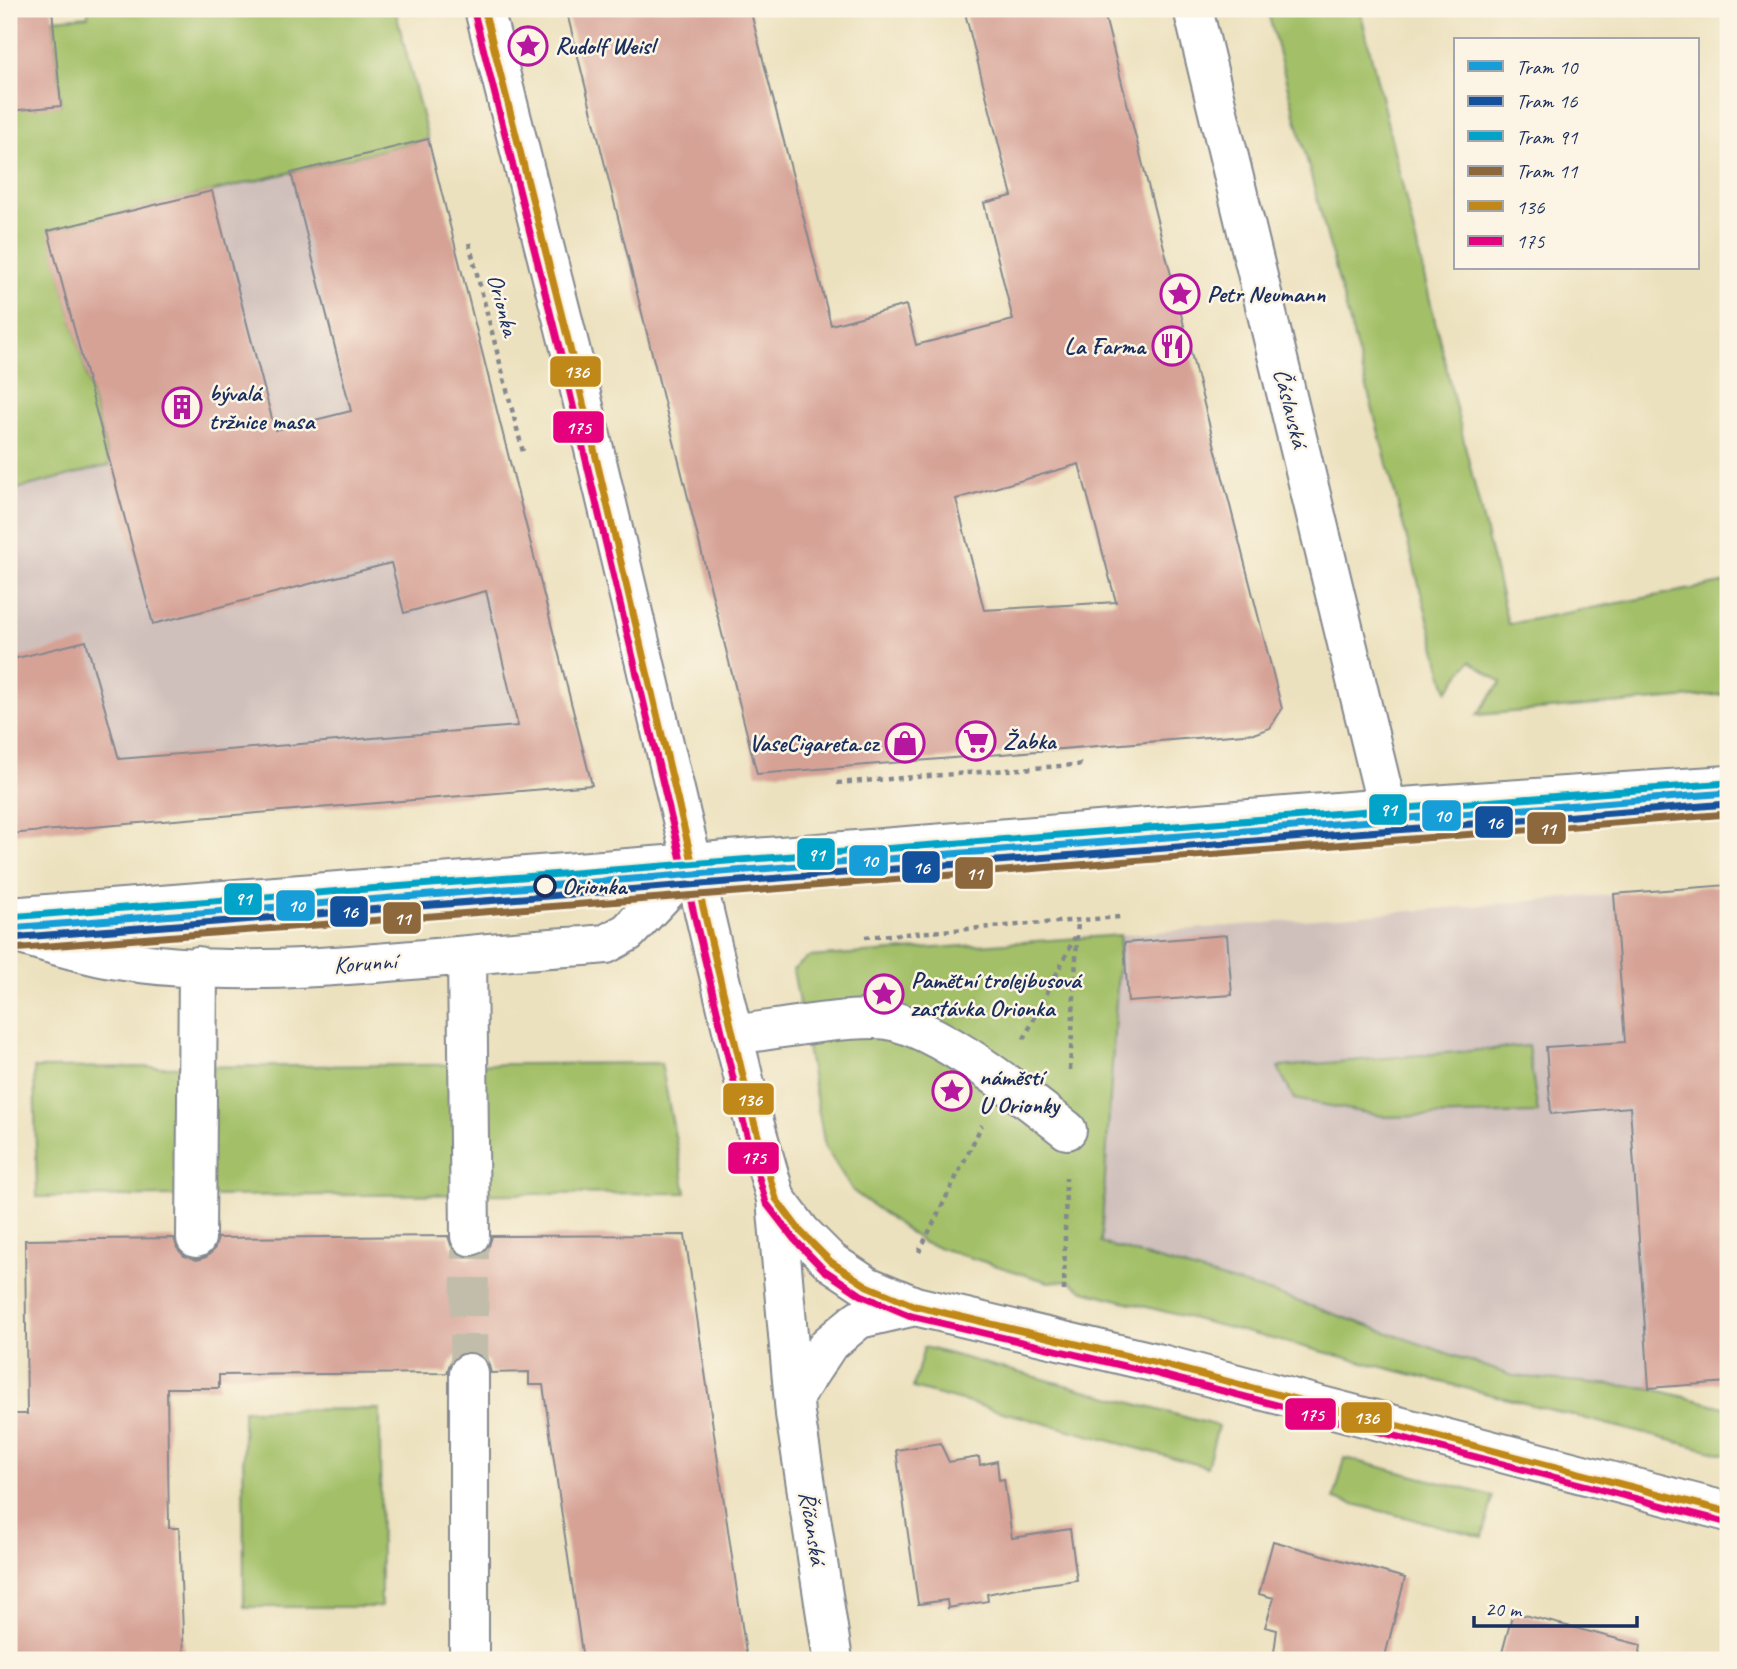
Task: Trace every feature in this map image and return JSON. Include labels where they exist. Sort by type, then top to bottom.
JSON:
[{"type":"street","name":"Říčanská","points":[[485,9],[570,348],[733,1035],[775,1199],[795,1414],[833,1660]]},
{"type":"street","name":"Čáslavská","points":[[1193,9],[1387,808]]},
{"type":"street","points":[[9,917],[1387,808],[1728,785]]},
{"type":"street","name":"Korunní","points":[[9,932],[111,959],[198,966],[313,967],[584,946],[617,939],[628,932],[692,864]]},
{"type":"street","points":[[467,955],[470,1236]]},
{"type":"street","points":[[196,1238],[198,966]]},
{"type":"street","points":[[733,1035],[878,1018],[927,1033],[1003,1082],[1068,1130]]},
{"type":"street","points":[[775,1199],[831,1262],[867,1286],[915,1306],[1157,1363],[1728,1512]]},
{"type":"street","points":[[795,1395],[828,1345],[859,1319],[915,1306]]},
{"type":"street","points":[[469,1373],[469,1660]]},
{"type":"path","name":"Orionka","points":[[469,243],[524,456]]},
{"type":"path","points":[[837,783],[1086,764]]},
{"type":"path","points":[[864,937],[1120,917]]},
{"type":"shaded area","points":[[428,139],[592,785],[9,834],[9,491],[109,464],[48,231]]},
{"type":"shaded area","points":[[1728,885],[1728,1382],[1649,1388],[1513,1376],[1279,1295],[1101,1243],[1120,935]]},
{"type":"green space","points":[[88,9],[395,9],[428,139],[49,231],[110,465],[9,491],[9,110],[61,105],[53,19],[88,16]]},
{"type":"green space","points":[[1267,9],[1360,9],[1508,624],[1728,582],[1728,694],[1477,715],[1501,682],[1470,661],[1447,691]]},
{"type":"green space","name":"náměstí U Orionky","points":[[1120,935],[1101,1243],[1279,1295],[1513,1376],[1649,1388],[1728,1408],[1728,1455],[1084,1291],[1069,1281],[1048,1282],[924,1243],[853,1191],[825,1147],[793,970],[808,957]]},
{"type":"green space","points":[[1528,1046],[1538,1113],[1387,1117],[1294,1099],[1278,1067]]},
{"type":"green space","points":[[661,1063],[686,1193],[37,1197],[34,1068]]},
{"type":"green space","points":[[924,1347],[1218,1426],[1207,1467],[913,1388]]},
{"type":"green space","points":[[380,1409],[381,1607],[244,1607],[243,1410]]},
{"type":"green space","points":[[1345,1458],[1493,1496],[1483,1537],[1334,1499]]},
{"type":"green space","points":[[420,1653],[420,1660],[283,1660],[283,1655]]},
{"type":"building","points":[[9,9],[52,9],[61,106],[9,111]]},
{"type":"building","points":[[566,9],[750,9],[831,325],[906,305],[916,345],[1013,320],[984,203],[1012,196],[964,9],[1103,9],[1282,709],[1270,728],[1256,733],[757,774]],"holes":[[[1079,464],[1116,602],[984,610],[956,499]]]},
{"type":"building","points":[[428,139],[592,785],[9,834],[9,660],[86,641],[119,759],[518,726],[486,591],[404,613],[391,563],[153,624],[48,231],[212,191],[275,430],[351,411],[291,173]]},
{"type":"building","points":[[1728,885],[1728,1382],[1649,1388],[1630,1107],[1551,1114],[1546,1047],[1625,1042],[1614,894]]},
{"type":"building","points":[[1227,935],[1232,995],[1128,1002],[1124,943]]},
{"type":"building","points":[[685,1235],[747,1660],[583,1660],[543,1385],[529,1385],[529,1372],[491,1373],[488,1362],[480,1354],[470,1351],[458,1354],[450,1363],[447,1373],[219,1375],[219,1388],[167,1388],[169,1528],[179,1528],[184,1660],[9,1660],[9,1414],[27,1414],[25,1240],[174,1238],[177,1248],[184,1256],[197,1260],[214,1250],[218,1238],[448,1236],[452,1248],[459,1255],[470,1258],[482,1254],[489,1246],[492,1236]]},
{"type":"building","points":[[940,1443],[949,1462],[979,1457],[980,1465],[997,1461],[999,1480],[1004,1479],[1012,1538],[1070,1529],[1077,1580],[987,1594],[988,1601],[948,1608],[947,1600],[918,1604],[896,1450]]},
{"type":"building","points":[[1273,1541],[1405,1578],[1384,1660],[1273,1660],[1277,1630],[1265,1627],[1274,1598],[1259,1594]]},
{"type":"building","points":[[1513,1612],[1641,1645],[1639,1660],[1500,1660]]},
{"type":"tunnel","points":[[469,1373],[470,1236]]},
{"type":"tram line","name":"91","points":[[9,917],[1727,783]]},
{"type":"tram line","name":"10","points":[[9,928],[1728,793]]},
{"type":"tram line","name":"16","points":[[10,938],[1728,804]]},
{"type":"tram line","name":"11","points":[[11,949],[1728,814]]},
{"type":"transit line","name":"136","points":[[484,9],[570,348],[754,1122],[776,1199],[801,1232],[831,1262],[867,1286],[915,1306],[1157,1363],[1728,1512]]},
{"type":"transit line","name":"175","points":[[474,12],[560,351],[744,1124],[766,1203],[794,1239],[824,1270],[861,1295],[911,1316],[1154,1373],[1725,1522]]},
{"type":"transit line","name":"136","points":[[692,864],[1387,808],[1728,785]]},
{"type":"transit line","name":"175","points":[[693,874],[1388,818],[1728,796]]},
{"type":"place","name":"Rudolf Weisl","points":[[528,46]]},
{"type":"place","name":"Petr Neumann","points":[[1180,294]]},
{"type":"place","name":"La Farma","points":[[1172,346]]},
{"type":"place","name":"bývalá tržnice masa","points":[[182,407]]},
{"type":"place","name":"Žabka","points":[[976,741]]},
{"type":"place","name":"VaseCigareta.cz","points":[[905,743]]},
{"type":"place","name":"Orionka","points":[[545,886]]},
{"type":"place","name":"Pamětní trolejbusová zastávka Orionka","points":[[884,994]]},
{"type":"place","name":"náměstí U Orionky","points":[[952,1091]]}]
